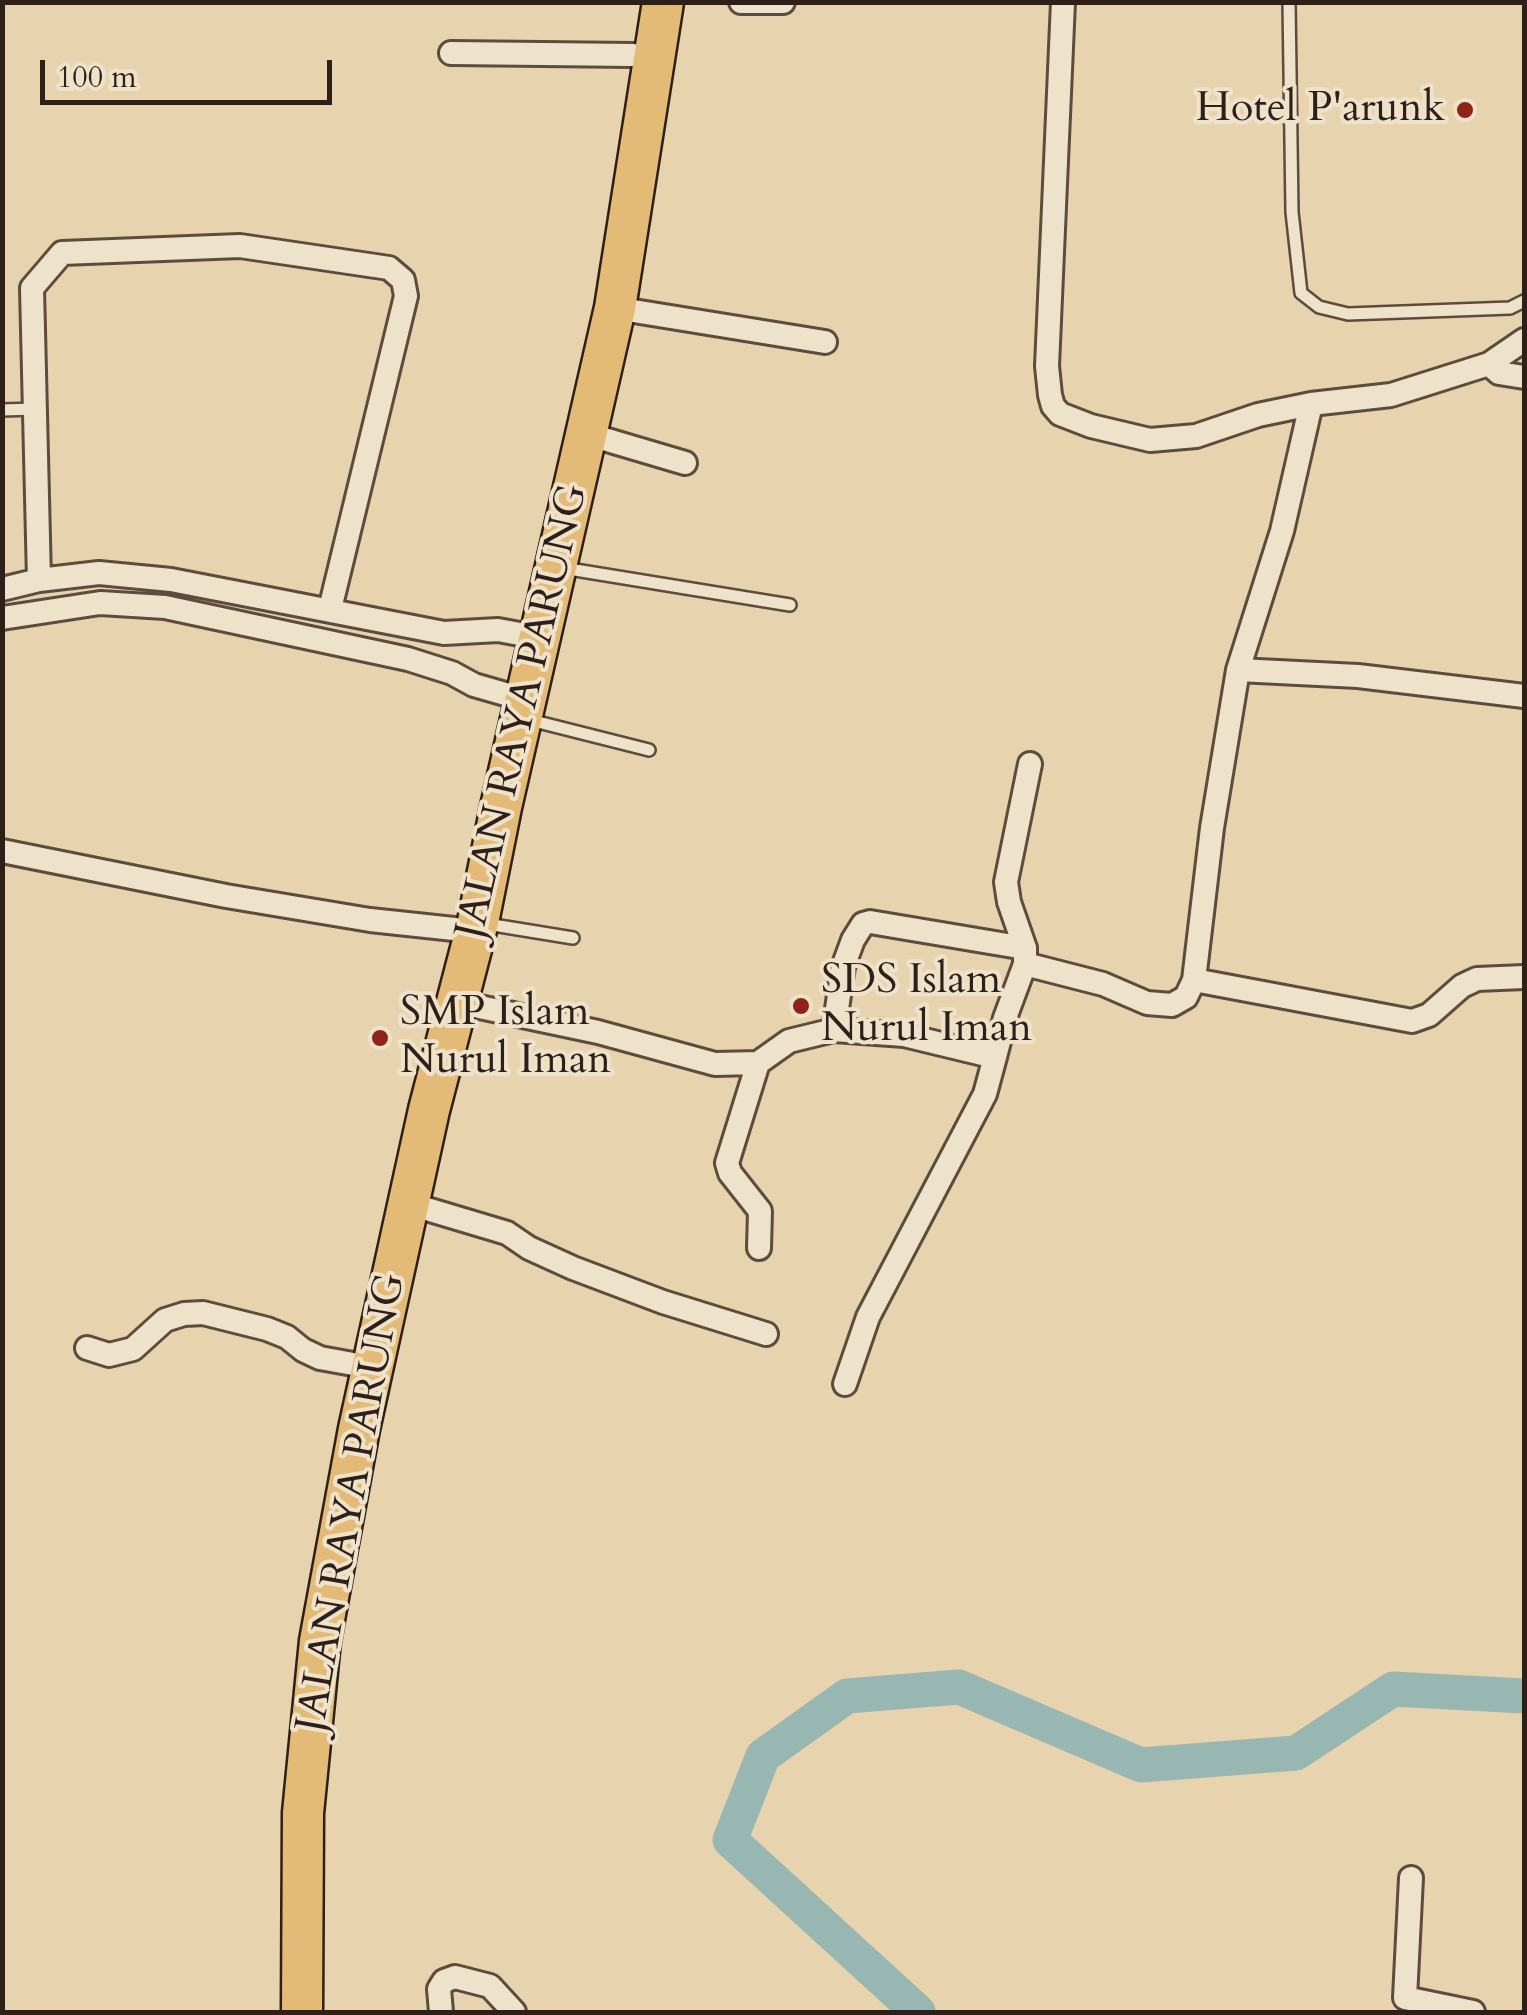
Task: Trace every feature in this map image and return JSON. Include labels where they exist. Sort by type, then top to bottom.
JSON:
[{"type":"highway","name":"JALAN RAYA PARUNG","points":[[302,2012],[304,1813],[312,1693],[388,1257],[517,704],[640,2]]},
{"type":"highway","name":"JALAN RAYA PARUNG","points":[[529,635],[557,567],[615,308],[663,2]]},
{"type":"highway","name":"JALAN RAYA PARUNG","points":[[281,2012],[288,1757],[298,1649],[353,1364],[410,1204],[456,1002],[466,925]]},
{"type":"street","points":[[741,2],[782,2]]},
{"type":"street","points":[[1063,2],[1047,366],[1053,406],[1071,420],[1150,440],[1196,436],[1310,404],[1391,395],[1490,364],[1524,340]]},
{"type":"street","points":[[451,53],[633,55]]},
{"type":"street","points":[[38,580],[32,288],[62,254],[240,246],[389,268],[403,280],[406,296],[330,609]]},
{"type":"street","points":[[615,308],[825,342]]},
{"type":"street","points":[[1490,364],[1509,377],[1524,377]]},
{"type":"street","points":[[834,1030],[842,968],[853,940],[863,924],[870,922],[1025,956],[1147,1003],[1164,1006],[1181,1002],[1194,980],[1212,828],[1238,670],[1276,550],[1310,404]]},
{"type":"street","points":[[588,434],[686,463]]},
{"type":"street","points":[[2,589],[38,580],[100,573],[171,580],[415,628],[460,634],[498,630],[529,635]]},
{"type":"street","points":[[100,573],[100,603]]},
{"type":"street","points":[[2,618],[100,603],[165,607],[408,659],[517,704]]},
{"type":"street","points":[[408,659],[415,628]]},
{"type":"street","points":[[452,674],[460,634]]},
{"type":"street","points":[[1238,670],[1358,676],[1524,696]]},
{"type":"street","points":[[845,1384],[868,1317],[985,1094],[1025,956],[1006,882],[1030,764]]},
{"type":"street","points":[[2,851],[370,920],[466,925]]},
{"type":"street","points":[[1194,980],[1412,1022],[1478,979],[1524,977]]},
{"type":"street","points":[[456,1002],[598,1032],[715,1064],[758,1064],[789,1042],[834,1030],[904,1035],[995,1057]]},
{"type":"street","points":[[758,1064],[727,1163],[730,1173],[760,1211],[758,1248]]},
{"type":"street","points":[[410,1204],[507,1233],[528,1248],[573,1268],[766,1334]]},
{"type":"street","points":[[88,1348],[109,1356],[133,1349],[166,1320],[203,1313],[267,1329],[320,1358],[353,1364]]},
{"type":"street","points":[[1411,1878],[1404,2006],[1473,2012]]},
{"type":"street","points":[[441,2012],[439,1990],[444,1981],[456,1977],[490,1986],[514,2012]]},
{"type":"lane","points":[[1288,2],[1292,212],[1300,293],[1319,307],[1348,314],[1510,308],[1524,301]]},
{"type":"lane","points":[[2,410],[35,409]]},
{"type":"lane","points":[[557,567],[790,605]]},
{"type":"lane","points":[[517,704],[648,750]]},
{"type":"lane","points":[[466,925],[573,938]]},
{"type":"waterway","points":[[918,2012],[730,1840],[763,1756],[847,1696],[959,1687],[1141,1765],[1296,1753],[1393,1689],[1524,1696]]},
{"type":"place","name":"Hotel P'arunk","points":[[1465,110]]},
{"type":"place","name":"SDS Islam Nurul Iman","points":[[801,1006]]},
{"type":"place","name":"SMP Islam Nurul Iman","points":[[380,1038]]}]
